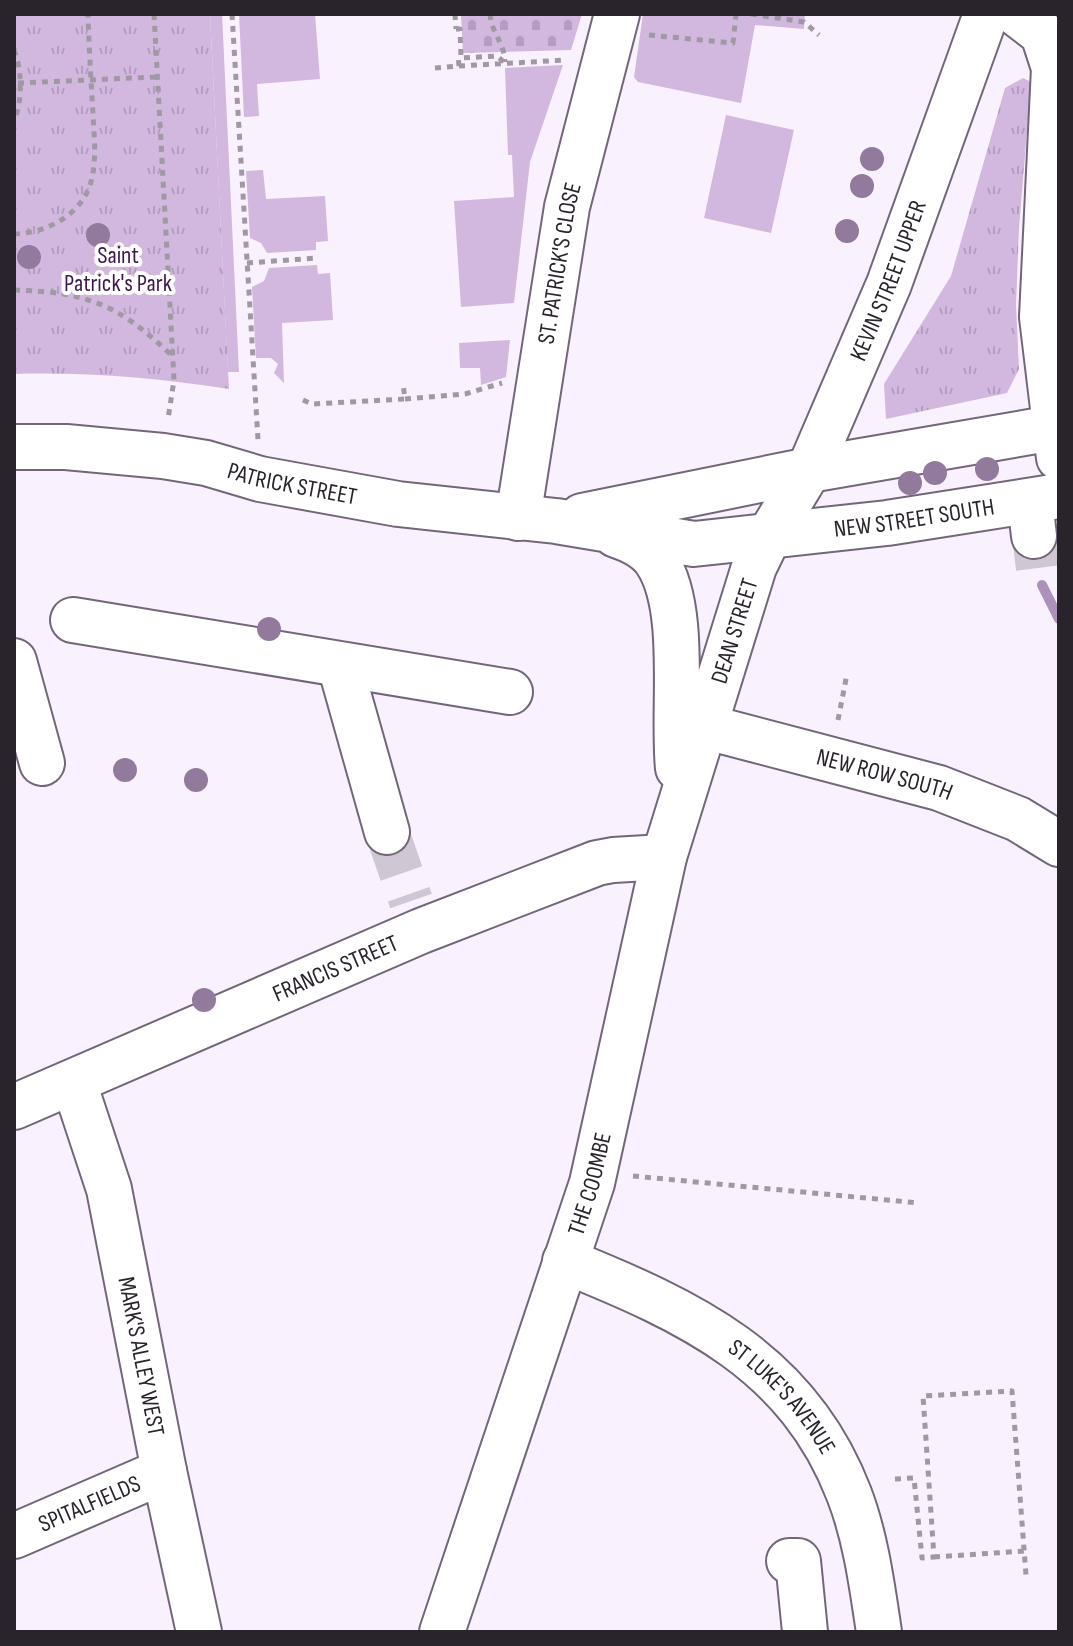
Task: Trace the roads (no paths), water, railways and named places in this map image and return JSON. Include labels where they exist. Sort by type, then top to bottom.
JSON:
[{"type":"main road","name":"KEVIN STREET UPPER","points":[[769,536],[809,470],[889,284],[986,14]]},
{"type":"main road","points":[[809,470],[1058,438],[1042,317],[1054,68],[1043,34],[1017,14]]},
{"type":"main road","name":"ST. PATRICK'S CLOSE","points":[[537,519],[567,207],[615,22]]},
{"type":"main road","name":"PATRICK STREET","points":[[20,449],[66,447],[163,456],[206,463],[260,479],[398,504],[537,519],[694,544],[769,536]]},
{"type":"main road","name":"PATRICK STREET","points":[[537,519],[809,470]]},
{"type":"main road","name":"NEW STREET SOUTH","points":[[769,536],[1041,511]]},
{"type":"main road","points":[[537,519],[630,540],[657,561],[670,594],[674,617],[680,781],[677,815]]},
{"type":"main road","name":"DEAN STREET","points":[[703,726],[754,567],[769,536]]},
{"type":"main road","points":[[73,620],[510,692]]},
{"type":"main road","points":[[14,661],[42,763]]},
{"type":"main road","points":[[340,665],[387,832]]},
{"type":"main road","name":"THE COOMBE","points":[[442,1632],[592,1183],[664,857],[703,726]]},
{"type":"main road","name":"NEW ROW SOUTH","points":[[703,726],[939,788],[1018,819],[1059,844]]},
{"type":"main road","name":"FRANCIS STREET","points":[[14,1107],[74,1083],[416,916],[597,863],[664,857]]},
{"type":"main road","name":"MARK'S ALLEY WEST","points":[[74,1083],[109,1189],[199,1632]]},
{"type":"main road","name":"ST LUKE'S AVENUE","points":[[565,1261],[666,1304],[722,1336],[764,1369],[809,1420],[832,1458],[849,1495],[868,1562],[879,1632]]},
{"type":"main road","name":"SPITALFIELDS","points":[[14,1536],[164,1471]]},
{"type":"main road","points":[[789,1561],[798,1561],[805,1632]]},
{"type":"waterway","points":[[1042,585],[1059,619]]},
{"type":"tunnel","points":[[1034,536],[1038,568]]},
{"type":"tunnel","points":[[387,832],[411,901]]},
{"type":"park label","name":"Saint Patrick's Park","points":[[118,269]]}]
